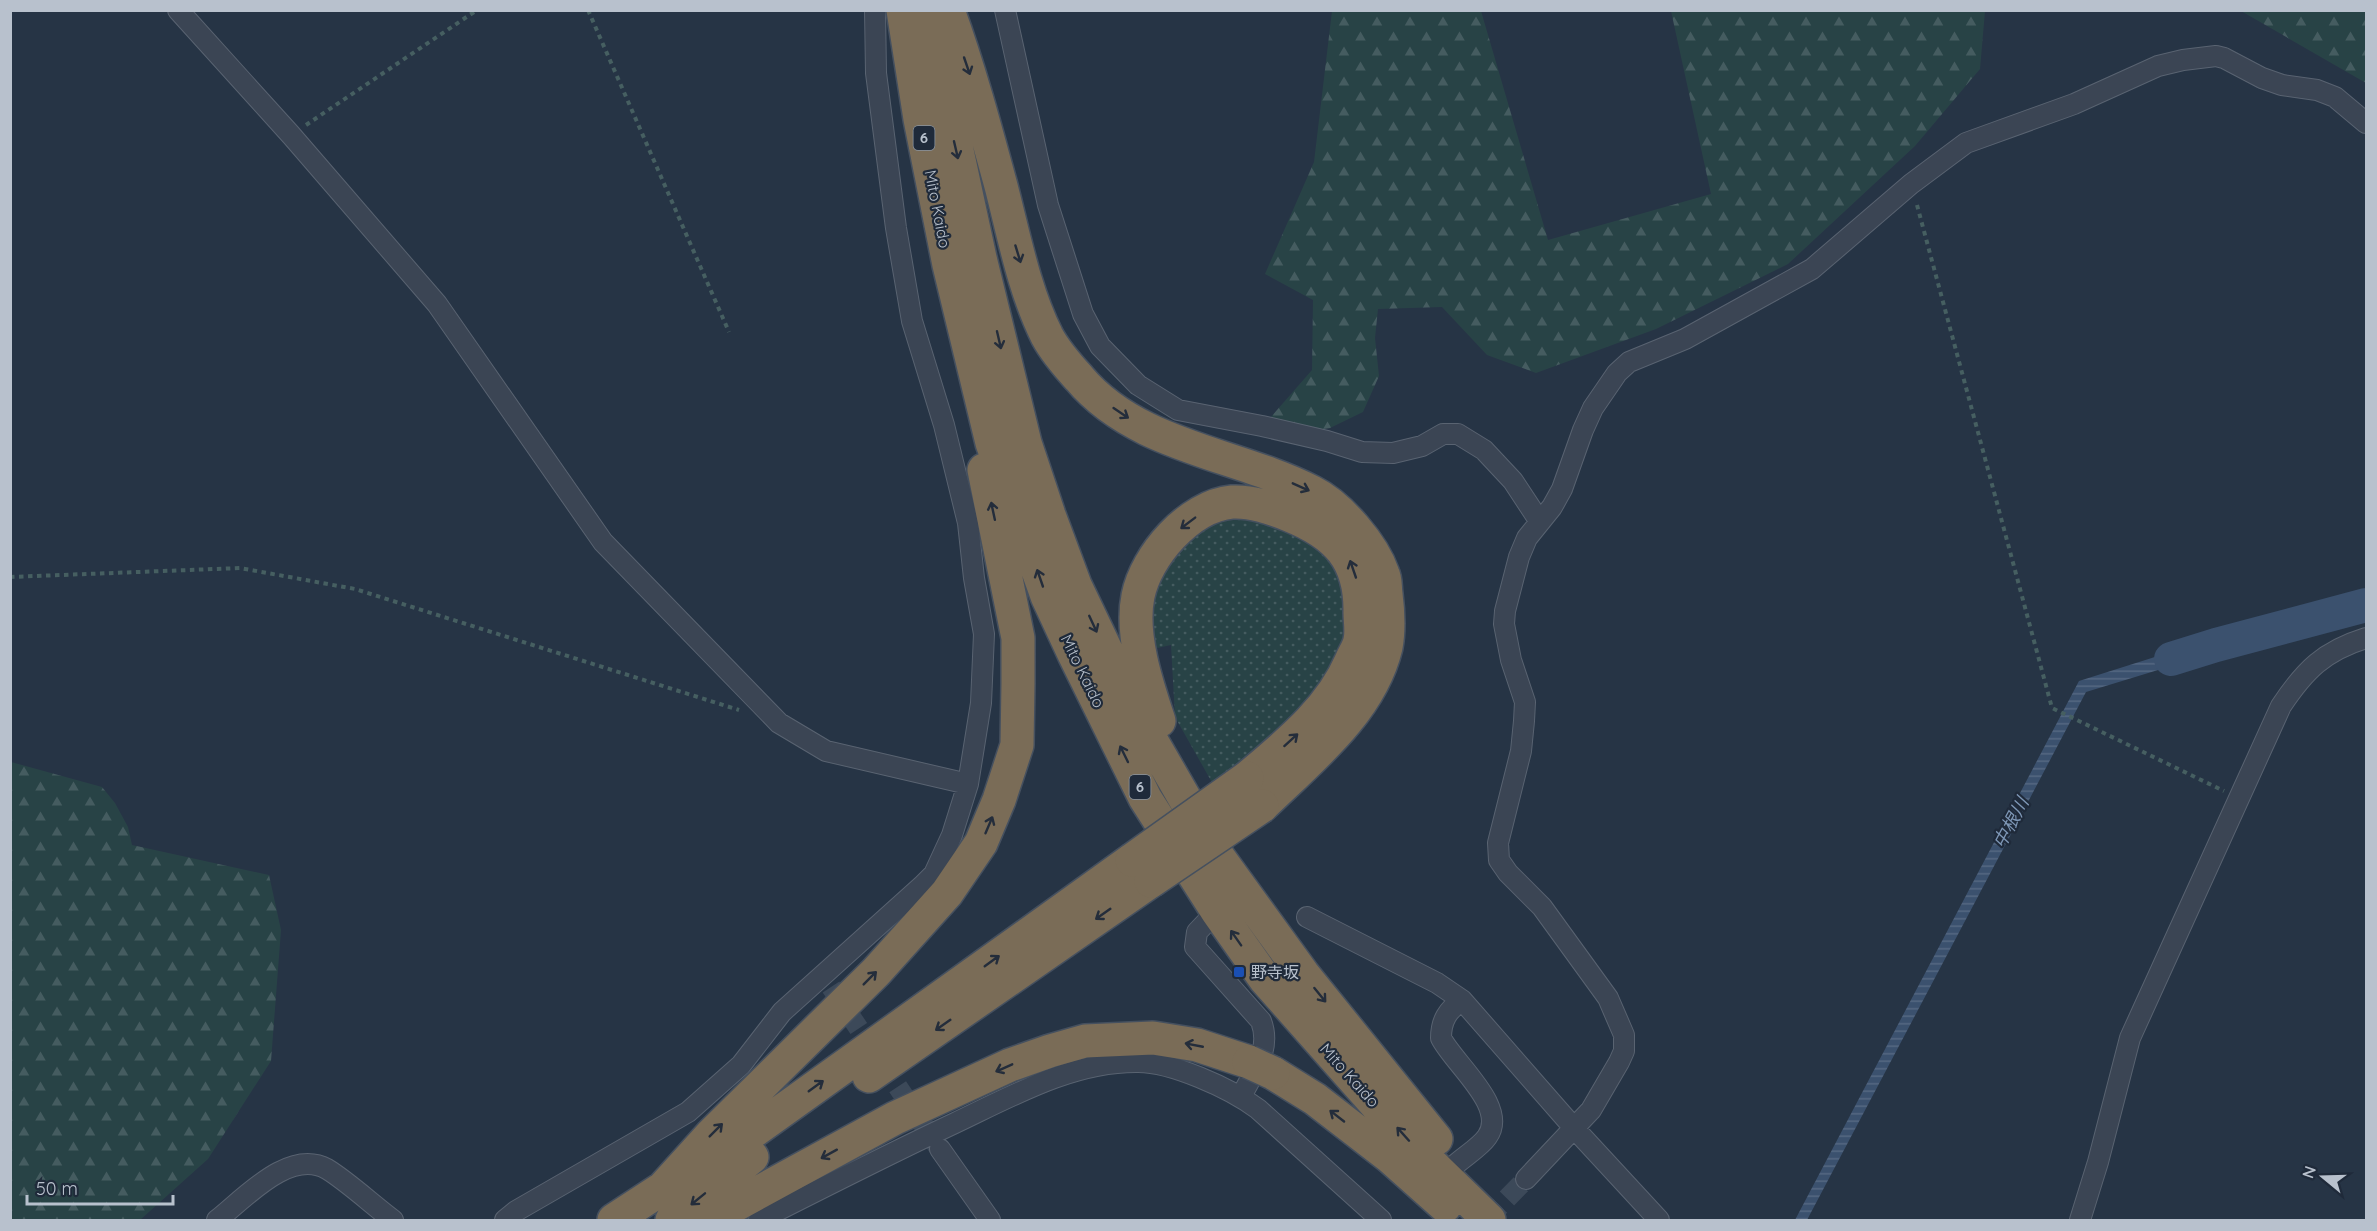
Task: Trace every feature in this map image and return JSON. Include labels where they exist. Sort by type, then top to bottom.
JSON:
[{"type":"highway","name":"Mito Kaido","points":[[903,10],[920,119],[949,265],[992,443],[1047,596],[1145,798],[1217,911],[1265,979],[1412,1144],[1489,1221]]},
{"type":"highway","name":"Mito Kaido","points":[[927,10],[1004,361],[1025,443],[1075,585],[1138,719],[1219,858],[1303,974],[1455,1164],[1508,1221]]},
{"type":"highway","points":[[614,1221],[663,1188],[722,1154],[1254,792],[1347,721],[1373,680],[1386,646],[1388,607],[1384,576],[1372,551],[1357,530],[1315,493],[1250,466],[1165,437],[1134,421],[1106,403],[1081,380],[1048,338],[1017,252],[975,90],[948,10]]},
{"type":"highway","points":[[663,1188],[711,1135],[876,972],[946,893],[981,843],[999,800],[1017,745],[1018,638],[961,360],[949,265]]},
{"type":"highway","points":[[1254,792],[1346,674],[1360,640],[1360,601],[1355,575],[1347,553],[1329,536],[1311,524],[1275,509],[1252,503],[1231,502],[1209,508],[1172,535],[1158,550],[1138,596],[1136,624],[1145,679],[1162,729],[1192,789],[1228,850],[1260,915]]},
{"type":"highway","points":[[672,1221],[735,1168],[1142,870]]},
{"type":"highway","points":[[708,1221],[895,1118],[1010,1065],[1085,1041],[1153,1038],[1197,1045],[1261,1067],[1315,1099],[1390,1157],[1462,1221]]},
{"type":"street","points":[[178,10],[291,135],[436,304],[603,542],[779,723],[826,751],[968,784]]},
{"type":"street","points":[[505,1221],[516,1211],[688,1112],[741,1065],[782,1012],[828,980],[934,873],[952,835],[968,784],[981,703],[984,634],[974,578],[968,524],[944,425],[912,321],[896,228],[876,73],[875,10]]},
{"type":"street","points":[[1005,10],[1048,205],[1083,314],[1100,346],[1138,385],[1178,410],[1262,426],[1362,452],[1393,453],[1422,446],[1443,434],[1458,434],[1484,450],[1513,481],[1540,522]]},
{"type":"street","points":[[1526,1179],[1591,1110],[1624,1051],[1624,1035],[1621,1023],[1601,989],[1542,907],[1508,873],[1499,860],[1498,843],[1521,751],[1525,702],[1511,660],[1504,624],[1505,611],[1527,538],[1552,507],[1562,489],[1582,430],[1593,408],[1617,373],[1629,362],[1685,339],[1812,269],[1911,184],[1966,143],[2074,104],[2158,66],[2182,60],[2216,56],[2224,58],[2262,78],[2282,85],[2317,90],[2335,97],[2367,123]]},
{"type":"street","points":[[2080,1221],[2098,1162],[2130,1038],[2281,706],[2309,669],[2344,645],[2367,638]]},
{"type":"street","points":[[1217,911],[1197,932],[1196,947],[1261,1022],[1264,1029],[1264,1052],[1241,1097]]},
{"type":"street","points":[[1307,917],[1437,983],[1462,1000],[1659,1221]]},
{"type":"street","points":[[1455,1164],[1487,1137],[1493,1120],[1492,1109],[1441,1038],[1443,1020],[1450,1009],[1462,1000]]},
{"type":"street","points":[[759,1221],[972,1114],[1044,1081],[1081,1069],[1134,1062],[1153,1062],[1226,1089],[1241,1097],[1258,1109],[1381,1221]]},
{"type":"street","points":[[940,1149],[990,1221]]},
{"type":"street","points":[[217,1221],[280,1170],[313,1164],[327,1169],[393,1221]]},
{"type":"path","points":[[291,135],[477,10]]},
{"type":"path","points":[[588,10],[729,332]]},
{"type":"path","points":[[1911,184],[2052,708],[2238,798]]},
{"type":"path","points":[[10,577],[240,568],[355,589],[779,723]]},
{"type":"green space","points":[[1332,11],[1481,11],[1548,240],[1711,194],[1671,11],[1985,11],[1980,69],[1915,146],[1788,264],[1656,329],[1536,373],[1487,355],[1442,307],[1378,309],[1375,338],[1379,376],[1363,412],[1330,428],[1303,432],[1270,418],[1312,370],[1313,300],[1265,274],[1314,162]]},
{"type":"green space","points":[[2241,11],[2366,11],[2366,83]]},
{"type":"green space","points":[[1237,515],[1311,535],[1344,578],[1350,618],[1343,658],[1321,696],[1214,786],[1175,717],[1171,645],[1148,650],[1147,621],[1162,568],[1210,521]]},
{"type":"green space","points":[[11,762],[102,787],[115,803],[128,827],[132,845],[269,875],[281,930],[271,1061],[208,1159],[140,1220],[11,1220]]},
{"type":"water","points":[[2215,638],[2217,652],[2086,692],[1807,1220],[1795,1220],[2079,681]]},
{"type":"waterway","name":"中根川","points":[[2171,659],[2366,605]]},
{"type":"tunnel","points":[[831,987],[938,1147]]},
{"type":"tunnel","points":[[1486,1220],[1526,1179]]},
{"type":"place","name":"野寺坂","points":[[1239,972]]}]
